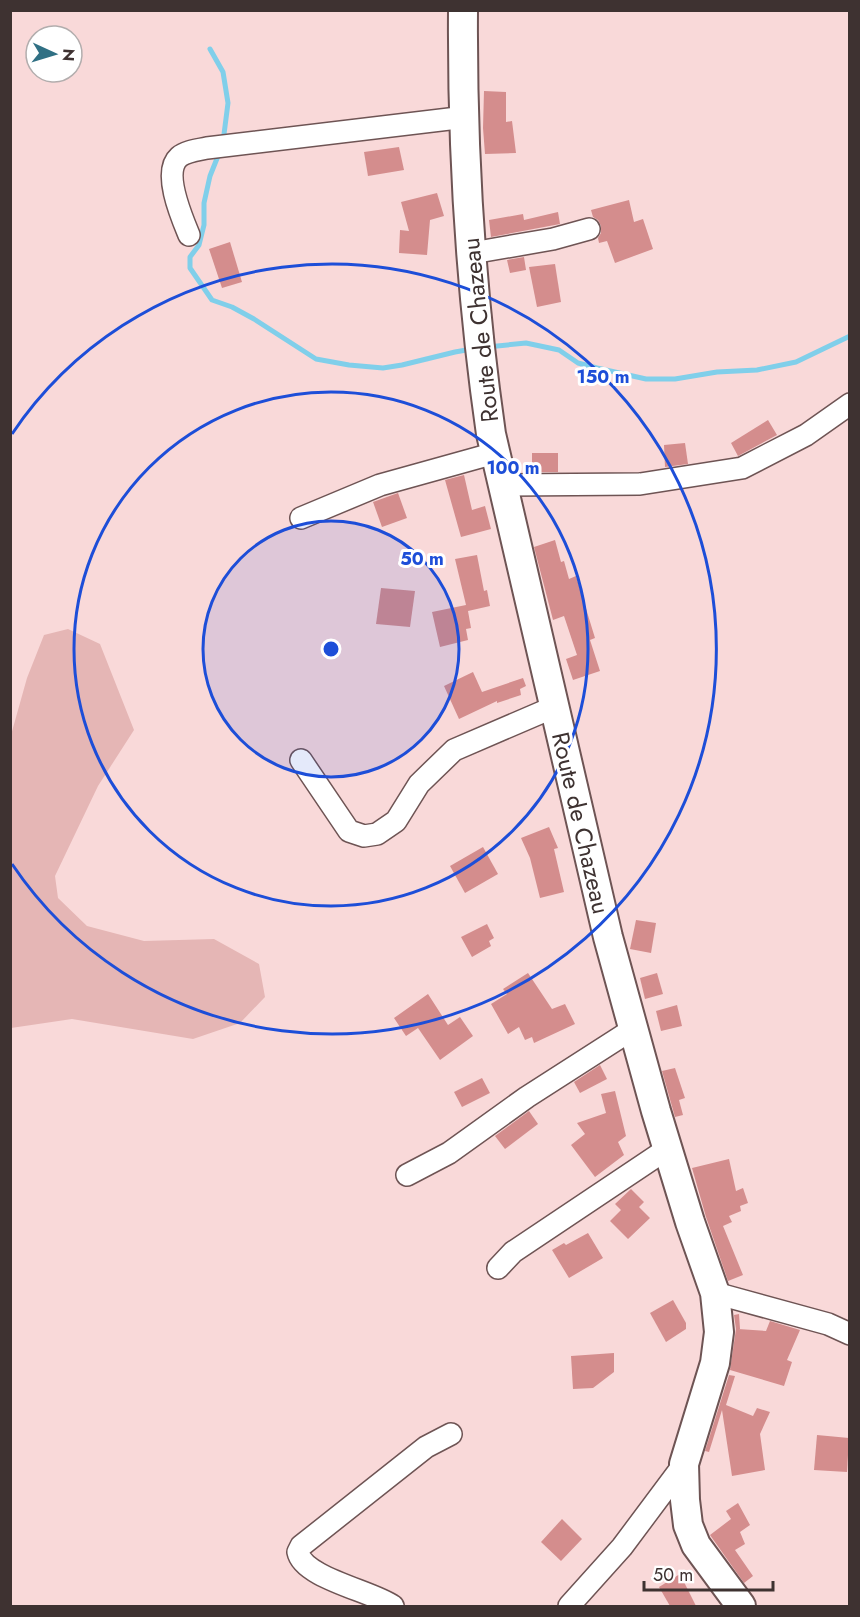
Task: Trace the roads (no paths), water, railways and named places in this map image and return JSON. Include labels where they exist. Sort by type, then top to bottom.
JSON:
[{"type":"main road","name":"Route de Chazeau","points":[[463,10],[472,253],[483,378],[495,453],[608,938],[668,1149],[715,1293],[719,1332],[715,1363],[684,1464],[684,1486],[688,1525],[696,1545],[741,1606]]},
{"type":"street","points":[[189,235],[177,204],[173,183],[174,168],[178,158],[187,153],[207,148],[466,117]]},
{"type":"street","points":[[472,253],[553,239],[589,229]]},
{"type":"street","points":[[502,486],[640,484],[742,468],[806,435],[849,404]]},
{"type":"street","points":[[301,518],[380,485],[495,453]]},
{"type":"street","points":[[301,760],[349,831],[364,836],[377,834],[396,821],[419,784],[453,750],[554,707]]},
{"type":"street","points":[[407,1176],[449,1153],[527,1097],[633,1029]]},
{"type":"street","points":[[498,1268],[513,1252],[668,1149]]},
{"type":"street","points":[[715,1293],[828,1324],[849,1334]]},
{"type":"street","points":[[393,1606],[383,1599],[336,1582],[312,1569],[303,1562],[298,1552],[301,1546],[426,1447],[451,1434]]},
{"type":"street","points":[[569,1606],[622,1547],[684,1464]]},
{"type":"waterway","points":[[210,49],[223,72],[228,103],[223,142]]},
{"type":"waterway","points":[[220,151],[210,176],[199,245],[190,257],[190,268],[212,300],[232,307],[254,319],[316,359],[383,368],[472,349]]},
{"type":"waterway","points":[[487,347],[526,343],[559,350],[578,363],[597,368],[646,379],[675,379],[717,372],[757,370],[796,362],[850,336]]}]
